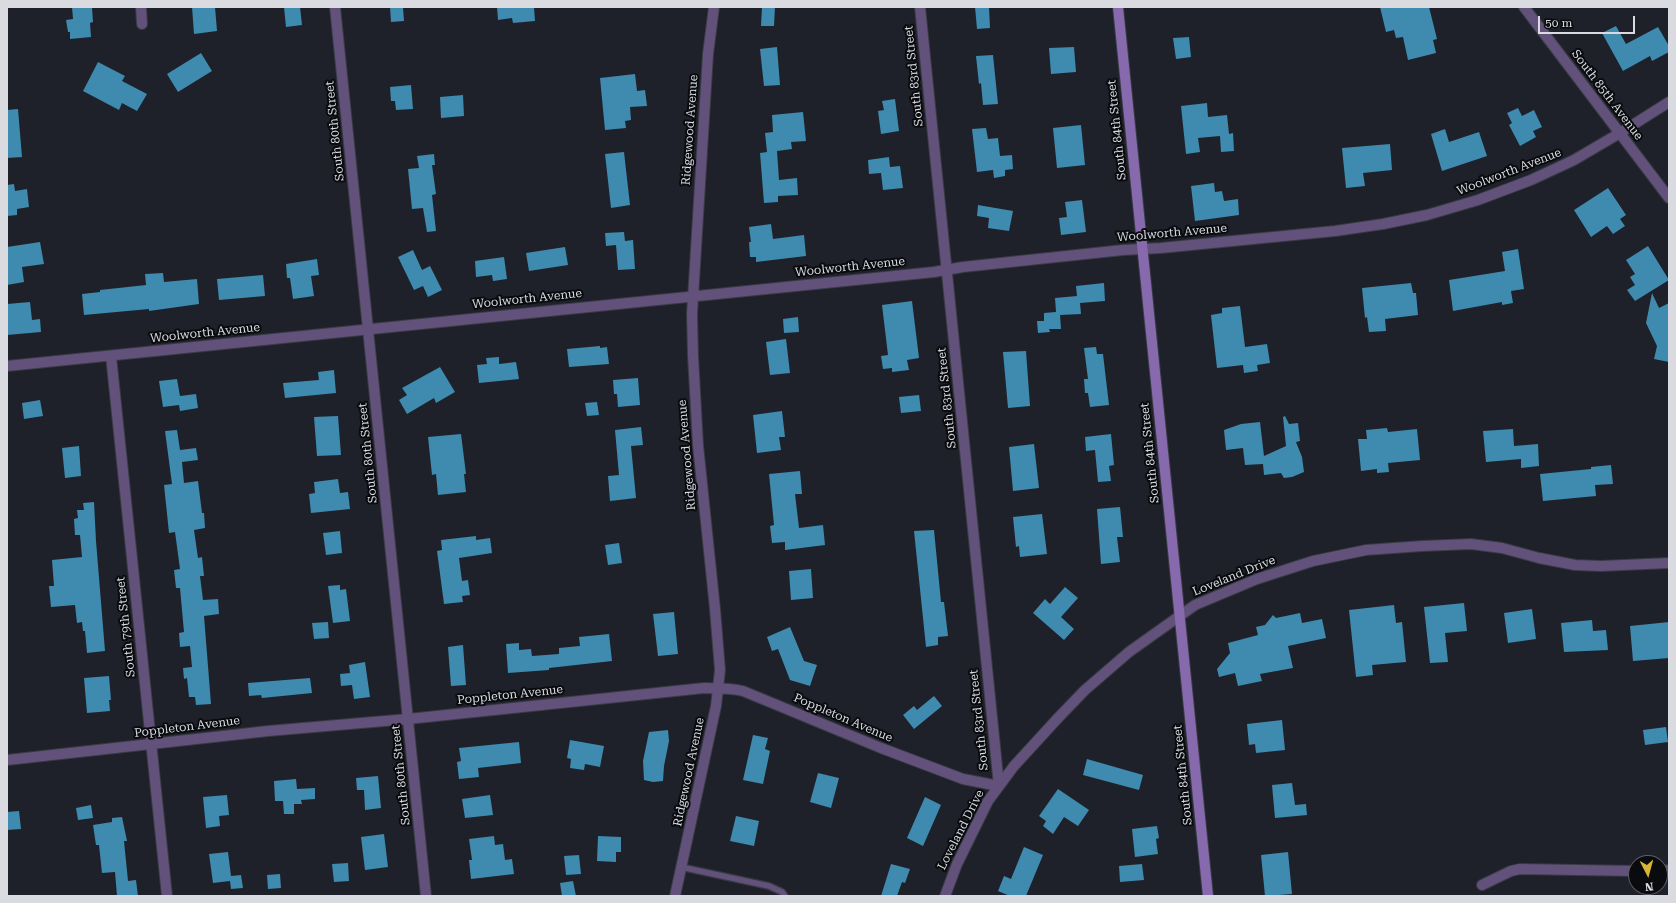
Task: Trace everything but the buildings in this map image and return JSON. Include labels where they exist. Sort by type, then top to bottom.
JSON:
[{"type":"main road","name":"South 84th Street","points":[[1118,7],[1208,896]]},
{"type":"street","points":[[141,7],[142,24]]},
{"type":"street","name":"South 80th Street","points":[[335,7],[426,896]]},
{"type":"street","name":"Ridgewood Avenue","points":[[675,896],[716,706],[720,670],[697,437],[693,356],[693,296],[708,54],[714,7]]},
{"type":"street","name":"South 83rd Street","points":[[920,7],[999,786]]},
{"type":"street","name":"South 85th Avenue","points":[[1524,7],[1669,198]]},
{"type":"street","name":"Woolworth Avenue","points":[[7,366],[368,331],[480,317],[947,270],[1085,254],[1335,231],[1382,224],[1427,215],[1478,200],[1531,180],[1574,160],[1669,102]]},
{"type":"street","name":"South 79th Street","points":[[111,356],[167,896]]},
{"type":"street","name":"Loveland Drive","points":[[945,896],[957,864],[988,801],[1014,766],[1085,690],[1129,652],[1195,605],[1257,578],[1313,561],[1366,550],[1471,544],[1502,548],[1539,558],[1575,565],[1601,566],[1669,563]]},
{"type":"street","name":"Poppleton Avenue","points":[[7,760],[268,731],[408,719],[704,688],[718,688],[743,691],[963,779],[999,786]]},
{"type":"street","points":[[1482,885],[1511,871],[1520,869],[1628,871]]},
{"type":"lane","points":[[681,867],[769,886],[782,892],[785,896]]}]
